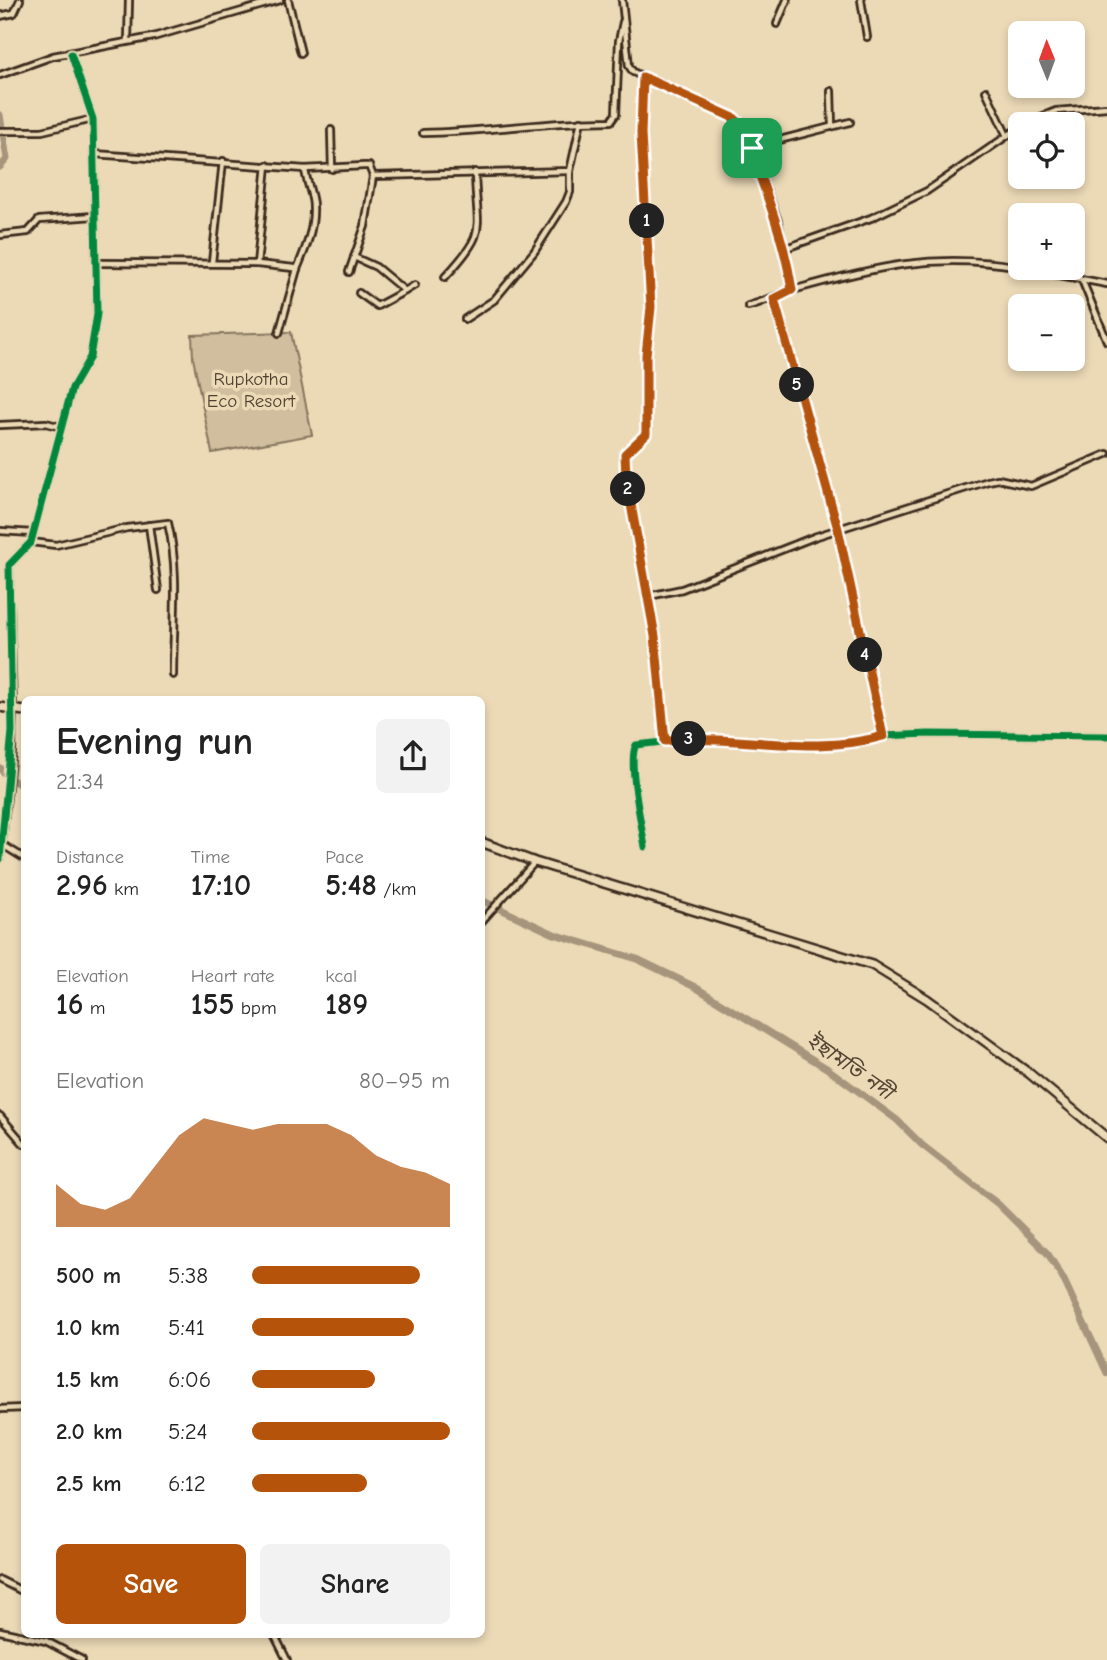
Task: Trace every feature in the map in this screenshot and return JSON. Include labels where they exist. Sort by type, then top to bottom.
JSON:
[{"type":"main road","points":[[0,707],[21,710]]},
{"type":"main road","points":[[485,843],[535,862],[881,969],[1030,1074],[1107,1138]]},
{"type":"street","points":[[0,16],[14,13],[20,0]]},
{"type":"street","points":[[128,40],[129,0]]},
{"type":"street","points":[[0,75],[52,55],[71,54],[128,40],[153,37],[281,0]]},
{"type":"street","points":[[288,0],[301,53]]},
{"type":"street","points":[[622,0],[629,66],[643,77],[742,124],[786,248],[792,290]]},
{"type":"street","points":[[777,24],[787,0]]},
{"type":"street","points":[[861,0],[867,37]]},
{"type":"street","points":[[423,133],[504,130],[581,121],[611,121],[614,118],[619,41],[624,21]]},
{"type":"street","points":[[0,859],[12,752],[9,565],[30,542],[72,388],[90,357],[97,314],[93,119],[71,54]]},
{"type":"street","points":[[643,77],[641,134],[651,307],[646,355],[646,434],[629,449],[625,458],[628,488],[649,596],[665,741]]},
{"type":"street","points":[[831,91],[832,127]]},
{"type":"street","points":[[786,248],[871,218],[927,191],[1006,136],[986,91]]},
{"type":"street","points":[[1054,112],[1107,107]]},
{"type":"street","points":[[0,131],[42,131],[93,119]]},
{"type":"street","points":[[465,319],[494,300],[534,251],[566,202],[570,192],[570,171],[581,121]]},
{"type":"street","points":[[752,148],[850,122]]},
{"type":"street","points":[[331,130],[332,169]]},
{"type":"street","points":[[94,154],[223,161],[305,169],[369,166],[373,176],[365,226],[349,272]]},
{"type":"street","points":[[212,262],[223,161]]},
{"type":"street","points":[[257,264],[267,165]]},
{"type":"street","points":[[279,333],[297,269],[312,236],[314,204],[309,195],[305,169]]},
{"type":"street","points":[[373,176],[570,171]]},
{"type":"street","points":[[445,277],[477,239],[480,224],[475,172]]},
{"type":"street","points":[[0,235],[28,232],[39,220],[94,216]]},
{"type":"street","points":[[354,257],[376,267],[405,291]]},
{"type":"street","points":[[748,306],[774,299],[792,290],[908,262],[971,259],[1008,265]]},
{"type":"street","points":[[96,263],[212,262],[297,269]]},
{"type":"street","points":[[1082,280],[1107,341]]},
{"type":"street","points":[[1085,280],[1107,285]]},
{"type":"street","points":[[359,293],[377,306],[415,285]]},
{"type":"street","points":[[774,299],[838,529],[883,736]]},
{"type":"street","points":[[0,425],[46,423],[61,427]]},
{"type":"street","points":[[649,596],[682,589],[838,529],[988,481],[998,479],[1031,486],[1107,454]]},
{"type":"street","points":[[30,542],[56,545],[166,521],[169,525],[177,596],[173,616],[173,675]]},
{"type":"street","points":[[149,525],[158,590]]},
{"type":"street","points":[[0,531],[33,533]]},
{"type":"street","points":[[645,847],[633,747],[665,741],[712,739],[806,747],[855,744],[883,736],[1107,736]]},
{"type":"street","points":[[3,845],[21,856]]},
{"type":"street","points":[[485,917],[535,862]]},
{"type":"street","points":[[0,1116],[21,1140]]},
{"type":"street","points":[[0,1409],[21,1408]]},
{"type":"street","points":[[0,1580],[21,1590]]},
{"type":"street","points":[[0,1631],[21,1636]]},
{"type":"street","points":[[32,1638],[46,1641],[82,1660]]},
{"type":"street","points":[[276,1638],[287,1660]]},
{"type":"green space","name":"Rupkotha Eco Resort","points":[[291,332],[312,435],[212,453],[193,358],[192,335]]},
{"type":"waterway","name":"ইছামতি নদী","points":[[0,115],[7,159],[0,167]]},
{"type":"waterway","name":"ইছামতি নদী","points":[[0,768],[6,776],[21,785]]},
{"type":"waterway","name":"ইছামতি নদী","points":[[485,902],[554,934],[637,959],[695,987],[828,1069],[897,1120],[922,1145],[998,1204],[1048,1254],[1063,1278],[1107,1373]]},
{"type":"cycle path","points":[[0,859],[12,731],[9,565],[31,542],[72,388],[90,357],[97,314],[93,119],[71,54]]},
{"type":"cycle path","points":[[643,77],[641,134],[651,307],[646,355],[646,434],[625,454],[626,477],[655,636],[665,741]]},
{"type":"cycle path","points":[[645,847],[634,779],[636,745],[690,739],[806,747],[855,744],[883,736],[928,734],[1107,736]]},
{"type":"route","points":[[643,77],[734,118],[742,124],[752,148],[786,248],[792,290],[774,299],[838,529],[883,736],[855,744],[806,747],[742,744],[712,739],[665,741],[655,636],[625,458],[629,449],[645,438],[646,434],[646,355],[651,307],[641,134],[643,77]]}]
